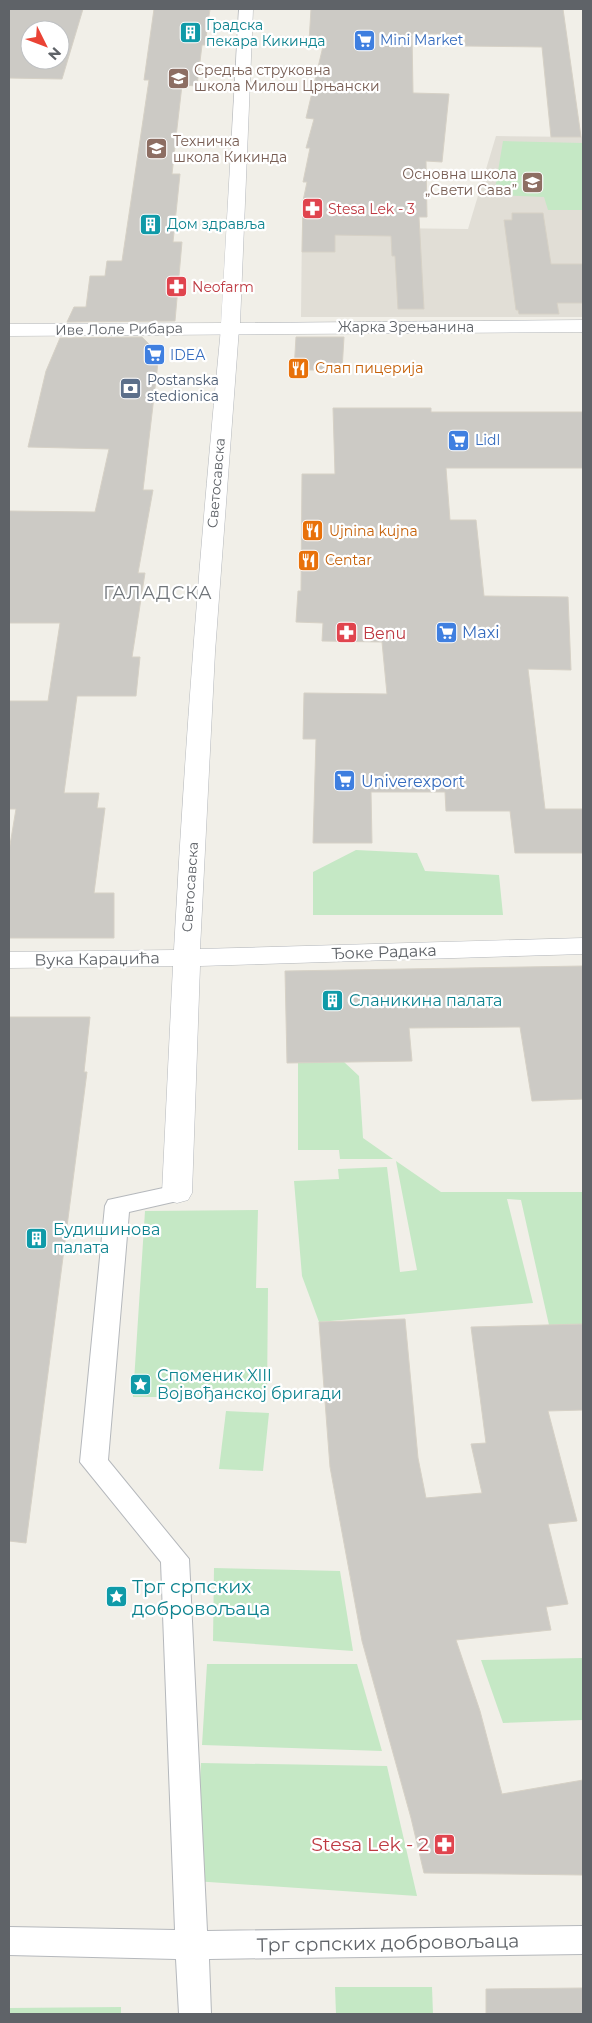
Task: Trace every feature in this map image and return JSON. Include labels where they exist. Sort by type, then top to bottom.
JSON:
[{"type":"street","name":"Светосавска","points":[[185,958],[208,584],[230,328],[245,61],[246,9]]},
{"type":"street","name":"Жарка Зрењанина","points":[[230,328],[583,326]]},
{"type":"street","name":"Иве Лоле Рибара","points":[[9,330],[230,328]]},
{"type":"street","name":"Ђоке Радака","points":[[185,958],[583,946]]},
{"type":"street","name":"Вука Караџића","points":[[9,960],[185,958]]},
{"type":"street","points":[[185,958],[177,1193],[117,1206],[94,1462],[175,1559],[195,2014]]},
{"type":"street","name":"Трг српских добровољаца","points":[[9,1941],[192,1945],[583,1940]]},
{"type":"shaded area","name":"Основна школа „Свети Сава”","points":[[496,136],[583,137],[583,317],[301,317],[302,227],[468,229]]},
{"type":"green space","points":[[503,141],[583,143],[583,210],[548,210],[544,197],[494,195]]},
{"type":"green space","points":[[356,850],[417,853],[425,871],[499,875],[503,915],[313,915],[313,872]]},
{"type":"green space","points":[[344,1062],[359,1076],[363,1138],[393,1159],[340,1159],[339,1150],[298,1150],[298,1063]]},
{"type":"green space","points":[[396,1161],[441,1192],[583,1192],[583,1324],[549,1325],[521,1200],[507,1199],[533,1303],[319,1322],[302,1276],[294,1181],[339,1179],[338,1169],[387,1167],[400,1272],[417,1270]]},
{"type":"green space","points":[[258,1210],[256,1288],[268,1288],[267,1397],[133,1397],[145,1211]]},
{"type":"green space","points":[[226,1411],[269,1413],[263,1471],[219,1469]]},
{"type":"green space","points":[[214,1568],[340,1571],[353,1651],[213,1641]]},
{"type":"green space","points":[[583,1658],[583,1720],[503,1723],[481,1660]]},
{"type":"green space","points":[[207,1664],[357,1664],[382,1751],[202,1745]]},
{"type":"green space","points":[[201,1763],[387,1766],[417,1896],[194,1881]]},
{"type":"green space","points":[[335,1987],[432,1987],[433,2014],[336,2014]]},
{"type":"green space","points":[[121,2007],[121,2014],[9,2014],[9,2008]]},
{"type":"building","points":[[9,9],[83,9],[70,52],[70,20],[20,20],[20,70],[65,70],[62,79],[9,78]]},
{"type":"building","points":[[154,9],[210,9],[205,45],[202,45],[197,86],[182,85],[176,137],[172,174],[180,174],[173,242],[182,242],[175,321],[67,322],[74,307],[86,307],[90,276],[105,276],[107,261],[122,261],[149,80],[144,80]]},
{"type":"building","points":[[311,9],[563,9],[581,137],[551,137],[542,47],[465,46],[465,34],[412,34],[413,93],[449,94],[442,162],[426,161],[427,217],[419,217],[424,309],[398,309],[395,256],[392,256],[391,236],[335,235],[335,252],[302,252],[303,201],[307,182],[303,182],[310,148],[306,148],[314,119],[306,118],[324,42],[309,42]]},
{"type":"building","points":[[512,213],[543,213],[551,264],[583,264],[583,303],[557,303],[559,314],[519,314],[518,310],[516,310],[504,220],[512,220]]},
{"type":"building","points":[[142,337],[159,354],[143,490],[153,490],[138,573],[145,573],[132,657],[140,657],[136,696],[77,696],[64,793],[99,793],[97,808],[105,808],[94,893],[114,893],[114,938],[9,938],[9,851],[16,809],[9,809],[9,701],[48,701],[60,623],[9,623],[9,511],[95,512],[109,449],[28,447],[46,371],[60,338]]},
{"type":"building","points":[[296,337],[344,337],[342,370],[294,370]]},
{"type":"building","points":[[333,408],[431,408],[431,412],[583,412],[583,468],[446,468],[450,520],[476,520],[484,596],[568,597],[571,670],[528,669],[545,809],[583,809],[583,853],[515,853],[510,811],[446,811],[445,792],[371,792],[372,843],[313,843],[316,739],[303,739],[304,693],[387,694],[382,642],[322,641],[323,623],[296,622],[298,591],[301,591],[302,474],[335,474]]},
{"type":"building","points":[[583,966],[583,1099],[532,1101],[520,1027],[409,1028],[412,1061],[287,1063],[285,971]]},
{"type":"building","points":[[9,1017],[90,1017],[84,1072],[87,1072],[26,1543],[9,1541]]},
{"type":"building","points":[[405,1319],[418,1458],[426,1498],[482,1493],[471,1444],[486,1443],[471,1327],[583,1324],[583,1410],[548,1411],[577,1521],[548,1524],[568,1604],[546,1607],[551,1630],[456,1640],[480,1711],[502,1794],[583,1780],[583,1875],[424,1873],[411,1818],[362,1641],[330,1467],[319,1322]]},
{"type":"building","points":[[583,1988],[583,2014],[486,2014],[486,1989]]},
{"type":"place","name":"Градска пекара Кикинда","points":[[190,33]]},
{"type":"place","name":"Mini Market","points":[[364,40]]},
{"type":"place","name":"Средња струковна школа Милош Црњански","points":[[178,78]]},
{"type":"place","name":"Техничка школа Кикинда","points":[[157,149]]},
{"type":"place","name":"Основна школа „Свети Сава”","points":[[533,182]]},
{"type":"place","name":"Stesa Lek - 3","points":[[312,209]]},
{"type":"place","name":"Дом здравља","points":[[151,224]]},
{"type":"place","name":"Neofarm","points":[[176,287]]},
{"type":"place","name":"IDEA","points":[[154,355]]},
{"type":"place","name":"Слап пицерија","points":[[299,368]]},
{"type":"place","name":"Postanska stedionica","points":[[131,388]]},
{"type":"place","name":"Lidl","points":[[459,440]]},
{"type":"place","name":"Ujnina kujna","points":[[313,531]]},
{"type":"place","name":"Centar","points":[[309,560]]},
{"type":"place","name":"Maxi","points":[[446,632]]},
{"type":"place","name":"Benu","points":[[347,633]]},
{"type":"place","name":"Univerexport","points":[[345,781]]},
{"type":"place","name":"Сланикина палата","points":[[333,1000]]},
{"type":"place","name":"Будишинова палата","points":[[37,1238]]},
{"type":"place","name":"Споменик XIII Војвођанској бригади","points":[[141,1384]]},
{"type":"place","name":"Трг српских добровољаца","points":[[116,1597]]},
{"type":"place","name":"Stesa Lek - 2","points":[[445,1844]]},
{"type":"district","name":"ГАЛАДСКА","points":[[158,593]]}]
